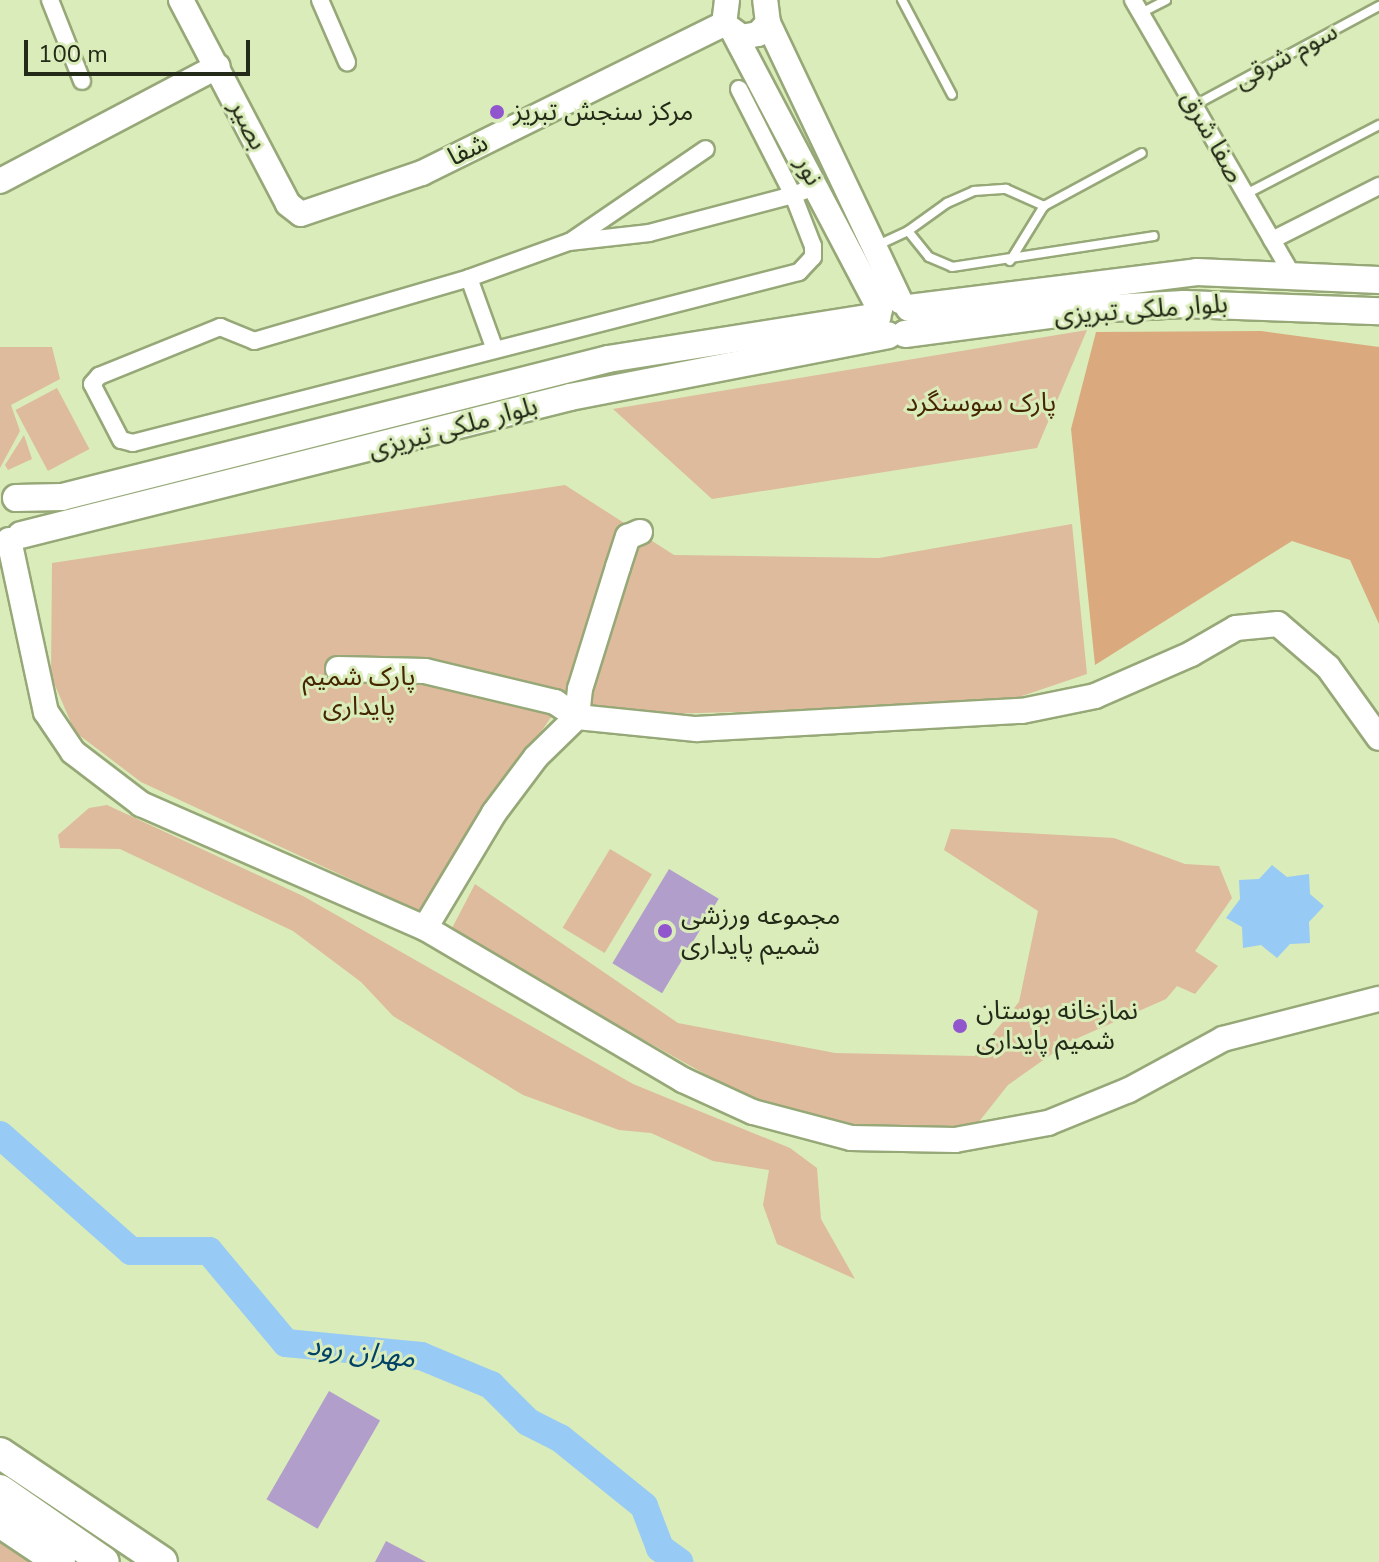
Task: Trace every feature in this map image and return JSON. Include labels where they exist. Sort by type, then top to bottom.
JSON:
[{"type":"highway","points":[[0,1453],[162,1562]]},
{"type":"highway","points":[[0,1490],[104,1562]]},
{"type":"highway","points":[[0,1522],[60,1562]]},
{"type":"main road","name":"بلوار ملکى تبریزى","points":[[8,498],[62,497],[608,359],[1148,275],[1291,273],[1379,280]]},
{"type":"main road","name":"بلوار ملکى تبریزى","points":[[10,539],[893,317],[1184,304],[1379,311]]},
{"type":"main road","points":[[8,498],[32,519],[10,539]]},
{"type":"street","points":[[50,0],[82,81]]},
{"type":"street","name":"بصیر","points":[[181,0],[291,209]]},
{"type":"street","points":[[320,0],[347,62]]},
{"type":"street","name":"صفا شرق","points":[[1137,7],[1291,273]]},
{"type":"street","name":"شفا","points":[[291,209],[301,214],[422,173],[725,15],[758,34],[771,8]]},
{"type":"street","name":"نور","points":[[771,8],[874,247],[893,317]]},
{"type":"street","name":"نور","points":[[725,15],[817,186],[893,317]]},
{"type":"street","points":[[0,181],[218,66]]},
{"type":"street","points":[[739,89],[793,195],[813,246],[813,257],[799,272],[494,347],[133,443],[121,440],[92,384],[99,376],[220,327],[254,341],[469,278],[569,242],[649,233],[793,195],[817,186]]},
{"type":"street","points":[[569,242],[706,149]]},
{"type":"street","points":[[1272,240],[1379,186]]},
{"type":"street","points":[[469,278],[494,347]]},
{"type":"street","points":[[425,928],[494,813],[536,757],[577,717],[580,689],[628,537],[640,532]]},
{"type":"street","points":[[10,539],[46,712],[73,752],[141,804],[425,928],[683,1080],[753,1112],[851,1138],[955,1140],[1048,1123],[1129,1090],[1223,1039],[1379,999]]},
{"type":"street","points":[[338,669],[425,671],[555,702],[577,717],[696,729],[1022,711],[1095,696],[1191,654],[1236,628],[1278,624],[1328,667],[1379,738]]},
{"type":"lane","points":[[902,0],[952,95]]},
{"type":"lane","points":[[1137,7],[1166,0]]},
{"type":"lane","name":"سوم شرقی","points":[[1194,106],[1379,6]]},
{"type":"lane","points":[[1246,195],[1379,125]]},
{"type":"lane","points":[[1010,261],[1044,206],[1142,153]]},
{"type":"lane","points":[[874,247],[908,231],[974,191],[1006,189],[1044,206]]},
{"type":"lane","points":[[908,231],[924,253],[945,267],[1010,261],[1154,236]]},
{"type":"green space","name":"پارک سوسنگرد","points":[[1087,330],[1037,448],[712,499],[613,409]]},
{"type":"green space","points":[[0,347],[52,347],[60,379],[11,405],[20,431],[0,468]]},
{"type":"green space","points":[[57,388],[89,449],[48,471],[16,410]]},
{"type":"green space","points":[[24,435],[32,459],[8,470],[5,465]]},
{"type":"green space","name":"پارک شمیم پایداری","points":[[565,485],[674,555],[879,558],[1072,524],[1087,674],[995,705],[551,717],[421,912],[141,782],[75,732],[51,676],[52,563]]},
{"type":"green space","points":[[107,805],[303,896],[633,1084],[790,1148],[817,1168],[821,1219],[855,1279],[777,1244],[763,1205],[769,1170],[713,1161],[651,1133],[619,1130],[523,1095],[393,1016],[361,982],[293,931],[120,849],[60,848],[58,835],[89,808]]},
{"type":"green space","points":[[951,829],[1114,838],[1185,864],[1219,866],[1232,898],[1195,951],[1218,966],[1195,994],[1177,986],[1166,999],[1069,1042],[1008,1085],[974,1128],[854,1126],[757,1103],[450,932],[475,884],[678,1023],[835,1053],[975,1056],[1019,1002],[1038,911],[944,850]]},
{"type":"green space","points":[[610,849],[652,874],[605,953],[563,928]]},
{"type":"green space","points":[[0,1543],[29,1562],[0,1562]]},
{"type":"shaded area","points":[[1261,331],[1379,347],[1379,624],[1350,560],[1292,541],[1095,665],[1071,429],[1096,332]]},
{"type":"water","points":[[1272,865],[1287,877],[1309,874],[1310,894],[1324,906],[1309,922],[1310,943],[1290,944],[1277,958],[1261,945],[1243,948],[1242,927],[1226,918],[1240,899],[1239,880],[1259,879]]},
{"type":"building","name":"مجموعه ورزشی شمیم پایداری","points":[[669,869],[719,899],[662,993],[612,963]]},
{"type":"building","points":[[329,1391],[380,1420],[318,1529],[266,1499]]},
{"type":"building","points":[[386,1541],[426,1562],[375,1562]]},
{"type":"waterway","name":"مهران رود","points":[[0,1135],[131,1251],[209,1251],[286,1343],[421,1356],[491,1385],[528,1422],[560,1438],[644,1506],[660,1548],[679,1562]]},
{"type":"place","name":"مرکز سنجش تبریز","points":[[497,112]]},
{"type":"place","name":"مجموعه ورزشی شمیم پایداری","points":[[665,931]]},
{"type":"place","name":"نمازخانه بوستان شمیم پایداری","points":[[960,1026]]}]
